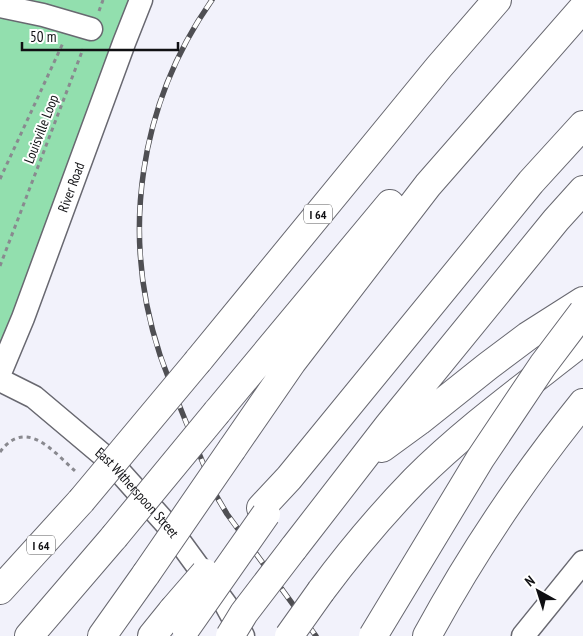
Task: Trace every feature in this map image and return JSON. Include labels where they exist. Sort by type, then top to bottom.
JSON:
[{"type":"highway","points":[[439,67],[490,0]]},
{"type":"highway","name":"I 64","points":[[0,590],[81,501],[439,67],[497,0]]},
{"type":"highway","points":[[29,636],[472,109],[525,53],[580,0]]},
{"type":"highway","points":[[102,636],[292,362],[428,184],[583,8]]},
{"type":"highway","points":[[152,636],[180,625],[289,478],[526,189],[583,124]]},
{"type":"highway","points":[[230,636],[244,613],[358,464],[502,286],[583,190]]},
{"type":"highway","points":[[358,464],[419,422],[528,336],[583,301]]},
{"type":"highway","points":[[373,636],[480,459],[543,365],[583,312]]},
{"type":"highway","points":[[289,636],[363,537],[416,479],[458,440],[583,342]]},
{"type":"highway","points":[[427,636],[482,540],[516,490],[583,402]]},
{"type":"street","name":"River Road","points":[[0,373],[23,318],[134,3]]},
{"type":"street","points":[[0,6],[26,10],[81,26]]},
{"type":"street","name":"East Witherspoon Street","points":[[0,380],[34,397],[110,461],[169,527],[226,605],[244,636]]},
{"type":"street","points":[[523,636],[583,562]]},
{"type":"path","name":"Louisville Loop","points":[[0,266],[81,26],[104,0]]},
{"type":"path","points":[[0,179],[81,26]]},
{"type":"green space","points":[[0,0],[141,0],[0,373]]},
{"type":"railway","points":[[212,0],[187,40],[167,82],[153,126],[144,171],[140,217],[141,263],[148,309],[160,355],[180,409],[217,497],[227,514],[316,636]]}]
